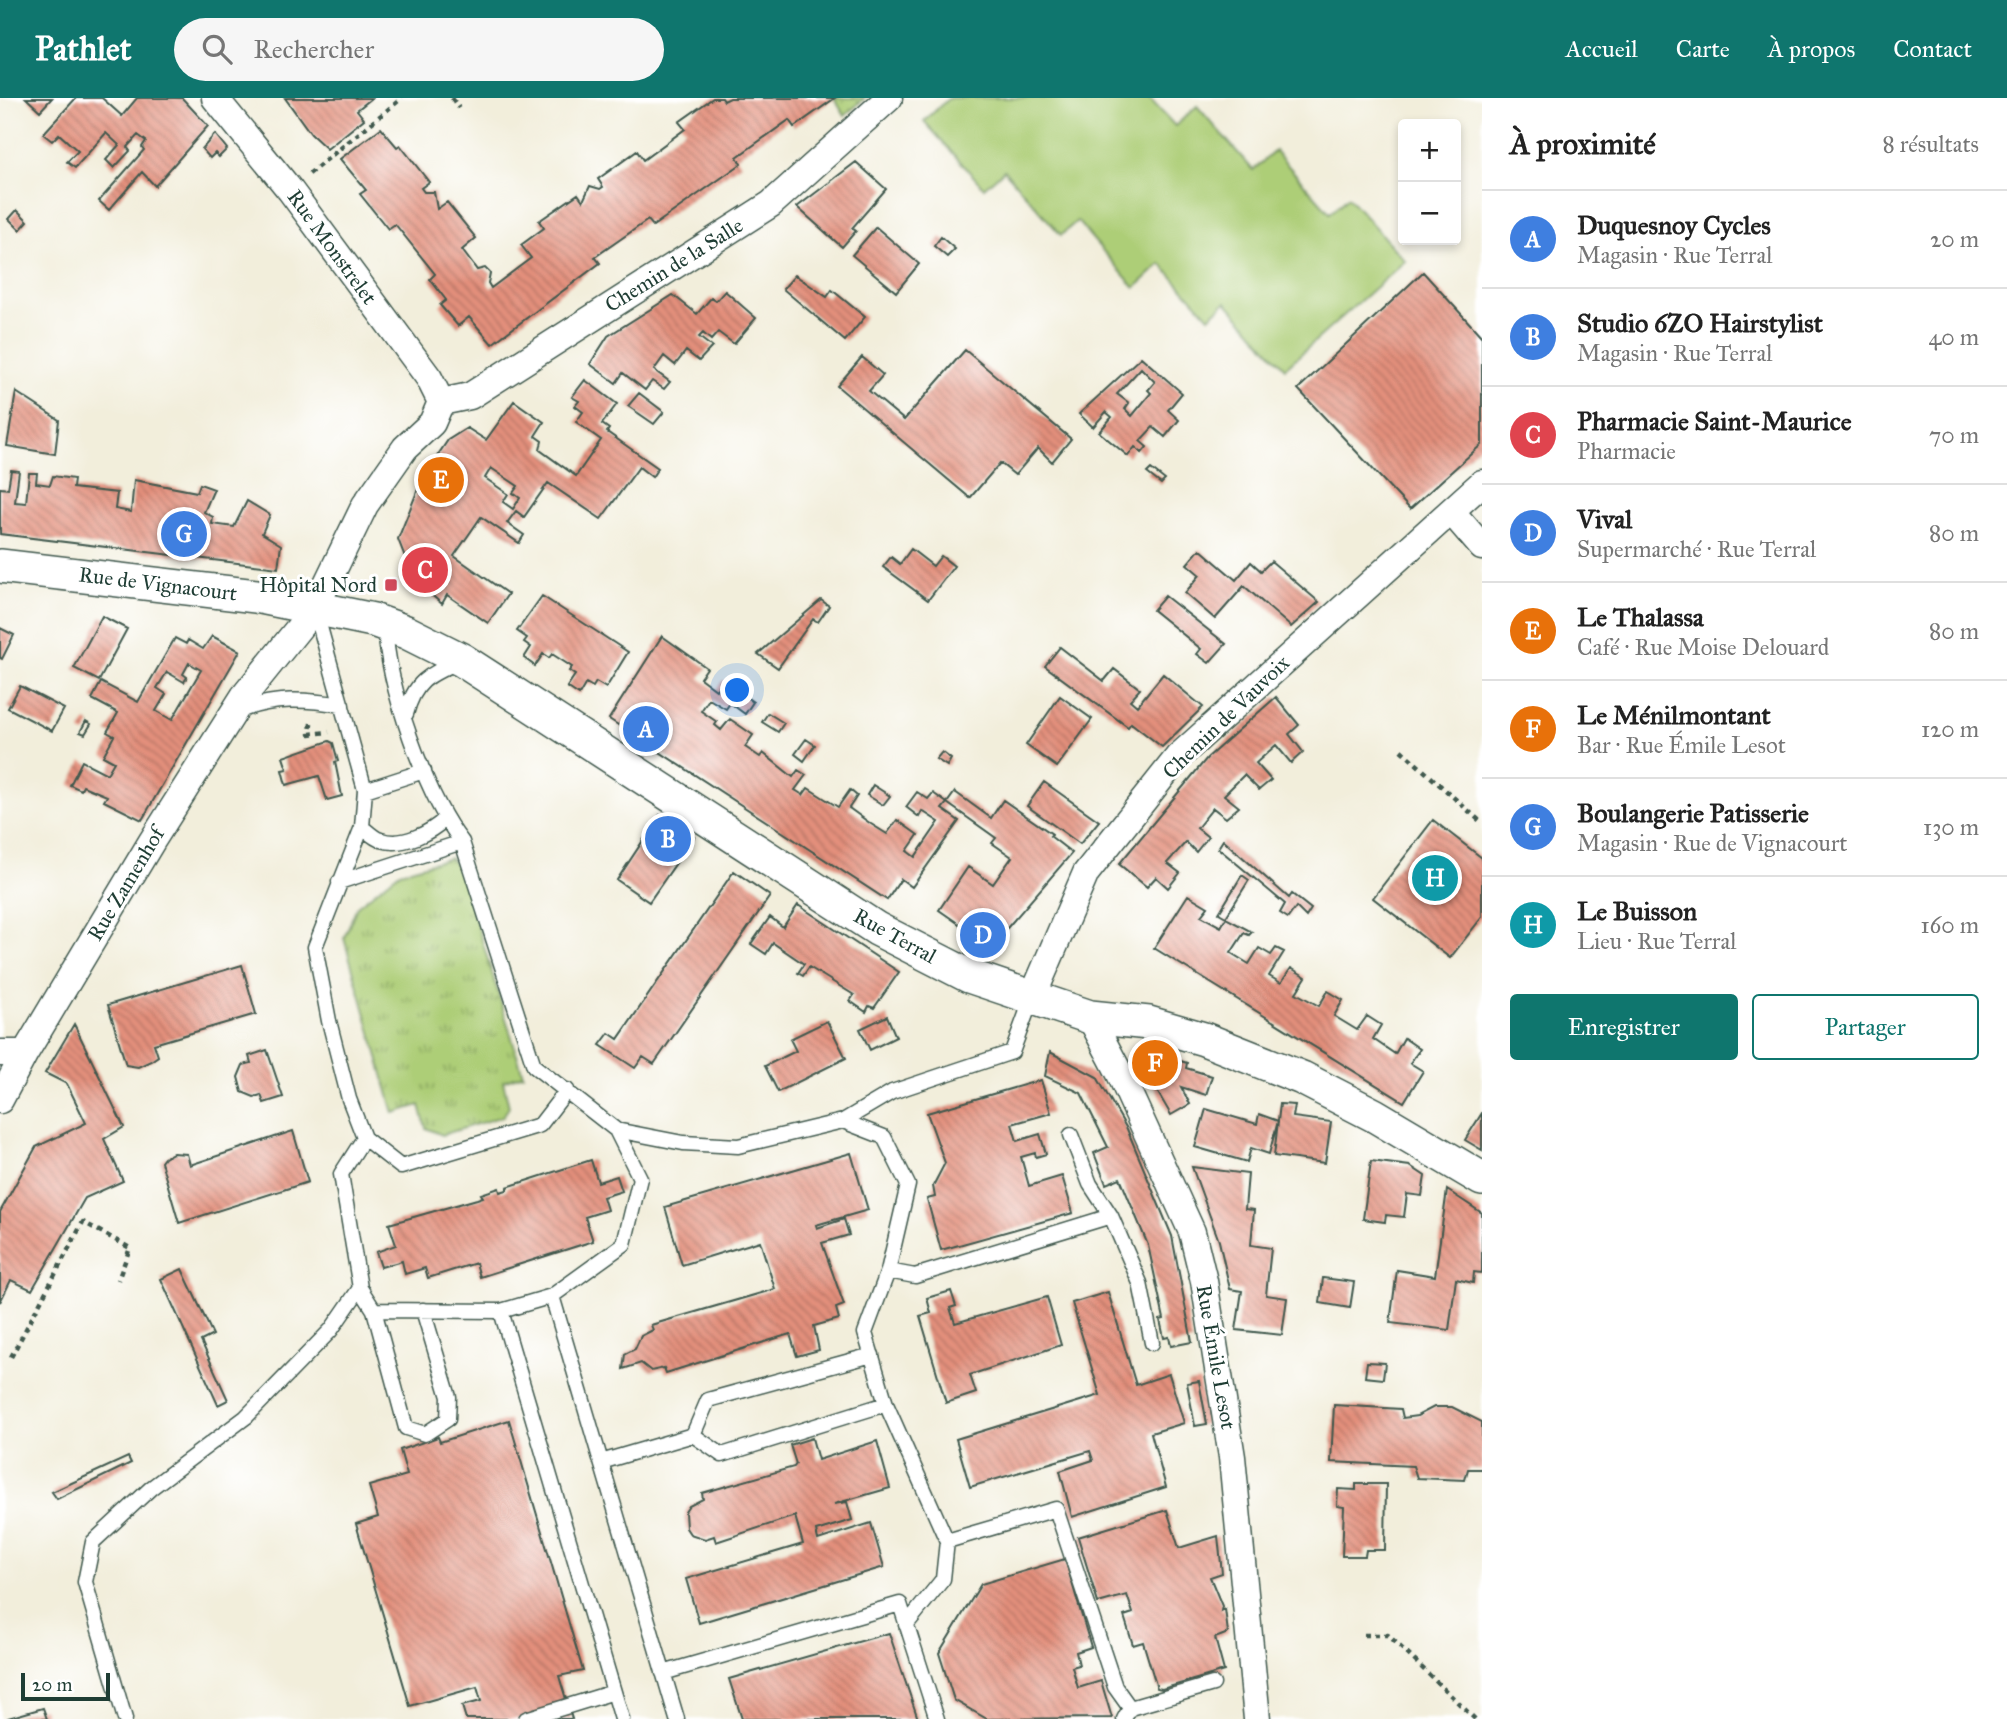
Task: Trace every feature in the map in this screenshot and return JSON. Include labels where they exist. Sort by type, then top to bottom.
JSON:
[{"type":"street","name":"Rue Monstrelet","points":[[215,98],[290,190],[429,378],[440,402]]},
{"type":"street","name":"Chemin de la Salle","points":[[440,402],[470,396],[771,204],[888,98]]},
{"type":"street","name":"Rue Zamenhof","points":[[0,1100],[12,1053],[239,704],[315,608],[365,505],[405,449],[432,423],[440,402]]},
{"type":"street","name":"Chemin de Vauvoix","points":[[1032,998],[1086,873],[1178,757],[1482,483]]},
{"type":"street","points":[[1451,511],[1482,547]]},
{"type":"street","name":"Rue de Vignacourt","points":[[0,566],[256,596],[385,624]]},
{"type":"street","name":"Rue Terral","points":[[385,624],[462,660],[877,929],[969,976],[1090,1017],[1149,1023],[1204,1040],[1302,1078],[1374,1115],[1482,1179]]},
{"type":"street","name":"Rue Émile Lesot","points":[[1090,1017],[1120,1074],[1192,1232],[1201,1269],[1232,1457],[1257,1719]]},
{"type":"lane","points":[[315,608],[365,790],[362,827],[315,947],[329,1021],[349,1098],[363,1138],[401,1167],[540,1125],[567,1090]]},
{"type":"lane","points":[[374,1310],[501,1311],[552,1296],[624,1244],[640,1178],[616,1130],[534,1066],[462,842],[445,820],[405,716],[386,649],[385,624]]},
{"type":"lane","points":[[405,716],[412,692],[433,674],[462,660]]},
{"type":"lane","points":[[239,704],[312,700],[342,705]]},
{"type":"lane","points":[[365,790],[424,771]]},
{"type":"lane","points":[[362,827],[380,841],[401,841],[431,832],[445,820]]},
{"type":"lane","points":[[339,882],[462,842]]},
{"type":"lane","points":[[616,1130],[683,1143],[738,1146],[842,1121],[892,1092],[1012,1052],[1032,998]]},
{"type":"lane","points":[[842,1121],[884,1136],[908,1185],[888,1271],[865,1333],[886,1404],[947,1541],[943,1579],[906,1625]]},
{"type":"lane","points":[[1071,1135],[1090,1184],[1111,1216],[1140,1283],[1152,1343]]},
{"type":"lane","points":[[363,1138],[341,1174],[360,1289],[374,1310],[406,1428],[425,1434],[448,1419],[449,1397],[423,1310]]},
{"type":"lane","points":[[888,1271],[915,1276],[1111,1216]]},
{"type":"lane","points":[[125,1719],[85,1583],[93,1542],[151,1488],[246,1417],[331,1330],[360,1289]]},
{"type":"lane","points":[[552,1296],[677,1719]]},
{"type":"lane","points":[[501,1311],[622,1719]]},
{"type":"lane","points":[[693,1435],[708,1400],[872,1355]]},
{"type":"lane","points":[[693,1435],[722,1455],[886,1404]]},
{"type":"lane","points":[[601,1462],[693,1435]]},
{"type":"lane","points":[[947,1541],[1056,1509],[1115,1687],[1127,1714],[1213,1684]]},
{"type":"lane","points":[[663,1673],[900,1604],[937,1719]]},
{"type":"lane","points":[[526,1719],[614,1692]]},
{"type":"path","points":[[290,190],[402,98]]},
{"type":"path","points":[[452,98],[459,108]]},
{"type":"path","points":[[1401,750],[1482,823]]},
{"type":"path","points":[[10,1357],[83,1222],[130,1248],[118,1280]]},
{"type":"path","points":[[1364,1636],[1388,1634],[1475,1719]]},
{"type":"green space","points":[[834,98],[865,98],[845,116]]},
{"type":"green space","points":[[949,98],[1149,98],[1175,126],[1197,106],[1253,170],[1275,151],[1330,213],[1348,197],[1405,261],[1285,368],[1226,302],[1209,317],[1161,264],[1135,288],[1077,221],[1061,235],[1004,170],[984,188],[924,121]]},
{"type":"green space","points":[[450,858],[461,872],[523,1074],[503,1081],[509,1107],[503,1116],[442,1135],[426,1128],[420,1105],[394,1113],[344,938],[357,906],[400,872]]},
{"type":"building","points":[[26,98],[52,98],[40,111]]},
{"type":"building","points":[[76,98],[102,98],[122,116],[137,98],[182,98],[208,126],[155,186],[142,172],[109,210],[99,201],[144,150],[142,147],[146,141],[138,135],[127,147],[130,151],[114,168],[106,160],[119,145],[106,133],[75,168],[67,162],[78,151],[59,134],[52,141],[43,134]]},
{"type":"building","points":[[285,98],[372,98],[357,110],[364,119],[327,149],[311,134]]},
{"type":"building","points":[[713,98],[722,98],[724,101],[730,98],[835,98],[794,127],[789,120],[737,157],[741,164],[653,226],[648,220],[595,257],[600,263],[492,344],[469,317],[458,326],[440,305],[446,300],[430,279],[435,274],[395,224],[388,229],[360,194],[366,190],[340,159],[381,128],[397,147],[400,145],[429,182],[421,188],[424,192],[434,192],[437,209],[447,202],[476,238],[462,250],[477,270],[485,268],[490,273],[488,283],[491,288],[531,258],[521,245],[544,228],[539,221],[578,194],[583,201],[590,186],[600,189],[603,187],[598,179],[637,151],[643,160],[685,129],[679,122]]},
{"type":"building","points":[[215,134],[227,149],[219,157],[215,153],[210,158],[202,149]]},
{"type":"building","points":[[856,162],[886,189],[852,228],[856,231],[842,247],[797,207]]},
{"type":"building","points":[[17,210],[28,221],[20,230],[9,219]]},
{"type":"building","points":[[876,227],[919,264],[896,292],[852,255]]},
{"type":"building","points":[[941,237],[955,249],[947,257],[934,246]]},
{"type":"building","points":[[1423,272],[1482,337],[1482,444],[1410,509],[1298,389]]},
{"type":"building","points":[[795,275],[827,297],[832,290],[865,317],[845,341],[783,289]]},
{"type":"building","points":[[725,291],[756,318],[734,344],[718,332],[711,340],[703,333],[699,337],[712,347],[699,361],[686,351],[675,365],[664,356],[654,370],[670,382],[664,389],[652,381],[645,390],[623,373],[616,383],[590,364],[608,336],[673,295],[697,314],[711,298],[716,301]]},
{"type":"building","points":[[965,350],[1071,439],[1052,462],[1038,448],[1015,475],[1000,463],[970,498],[837,386],[862,357],[883,375],[869,391],[904,420]]},
{"type":"building","points":[[1141,357],[1182,393],[1168,410],[1179,420],[1165,437],[1153,427],[1140,441],[1147,447],[1142,453],[1135,447],[1128,456],[1099,432],[1112,417],[1106,412],[1093,427],[1079,414]],"holes":[[[1141,368],[1155,382],[1148,390],[1151,393],[1132,416],[1125,409],[1129,403],[1117,394]]]},
{"type":"building","points":[[585,380],[617,404],[602,424],[609,429],[607,432],[658,468],[652,477],[639,467],[601,519],[548,483],[524,517],[516,511],[507,523],[524,535],[519,543],[481,517],[454,556],[508,594],[488,623],[447,595],[442,604],[414,580],[398,539],[423,477],[448,440],[467,428],[486,440],[514,401],[544,422],[535,436],[542,441],[540,450],[576,476],[601,440],[576,422],[583,412],[575,406],[579,401],[572,397]],"holes":[[[491,468],[518,486],[513,493],[520,498],[513,509],[503,502],[508,494],[485,478]]]},
{"type":"building","points":[[16,392],[59,420],[55,454],[7,446]]},
{"type":"building","points":[[639,393],[664,412],[654,424],[628,406]]},
{"type":"building","points":[[1151,469],[1165,480],[1161,484],[1147,473]]},
{"type":"building","points":[[11,470],[19,471],[15,502],[26,503],[29,473],[37,473],[36,483],[50,485],[53,476],[74,479],[73,488],[117,493],[115,509],[131,512],[134,480],[197,492],[200,484],[214,489],[204,512],[213,517],[212,524],[234,527],[247,501],[270,515],[262,533],[281,545],[278,568],[0,534],[0,488],[8,489]]},
{"type":"building","points":[[911,549],[933,566],[941,556],[954,566],[928,600],[883,567],[891,557],[900,564]]},
{"type":"building","points":[[1200,549],[1236,580],[1251,562],[1261,571],[1271,561],[1319,602],[1291,627],[1244,586],[1215,619],[1185,593],[1200,575],[1187,564]]},
{"type":"building","points":[[542,596],[628,652],[606,688],[596,682],[593,687],[586,683],[579,695],[567,687],[575,675],[569,671],[572,667],[552,654],[549,658],[543,654],[535,666],[524,658],[531,647],[524,642],[527,638],[517,631]]},
{"type":"building","points":[[1165,596],[1226,644],[1209,663],[1197,654],[1201,649],[1153,610]]},
{"type":"building","points":[[821,600],[829,606],[818,622],[813,619],[778,668],[758,654]]},
{"type":"building","points":[[102,616],[127,629],[99,681],[74,668]]},
{"type":"building","points":[[0,628],[14,635],[2,659],[0,658]]},
{"type":"building","points":[[212,636],[240,651],[142,820],[104,801],[107,796],[83,786],[81,790],[70,785],[82,761],[107,774],[114,762],[103,756],[114,736],[107,732],[118,713],[92,699],[101,682],[138,702],[175,638],[186,644],[188,640],[203,649]],"holes":[[[189,663],[201,670],[172,720],[156,711],[166,694],[157,688],[167,672],[184,682],[187,677],[183,674]]]},
{"type":"building","points":[[662,636],[707,668],[700,678],[716,690],[723,680],[753,702],[745,714],[730,703],[726,709],[709,699],[701,711],[717,722],[715,725],[721,730],[730,719],[753,735],[745,747],[760,757],[763,753],[793,777],[798,770],[806,775],[795,790],[803,795],[808,788],[838,807],[850,790],[857,796],[849,808],[871,824],[887,834],[897,820],[918,835],[907,851],[915,857],[939,822],[922,811],[919,817],[906,807],[917,792],[928,799],[933,793],[947,803],[942,809],[959,821],[912,887],[901,879],[887,900],[609,719]]},
{"type":"building","points":[[1060,647],[1104,681],[1114,669],[1140,689],[1130,700],[1137,706],[1163,674],[1203,707],[1162,747],[1131,723],[1128,727],[1045,666]]},
{"type":"building","points":[[20,686],[64,709],[52,731],[8,708]]},
{"type":"building","points":[[1060,696],[1092,719],[1057,767],[1026,745]]},
{"type":"building","points":[[1276,697],[1299,725],[1289,734],[1303,752],[1291,763],[1276,745],[1256,763],[1271,780],[1259,790],[1244,775],[1224,795],[1239,807],[1226,818],[1213,808],[1197,828],[1208,837],[1196,852],[1186,842],[1167,863],[1180,873],[1168,888],[1156,877],[1147,887],[1119,864],[1207,758]]},
{"type":"building","points":[[768,713],[784,723],[778,732],[762,722]]},
{"type":"building","points":[[86,721],[91,724],[85,734],[80,732]]},
{"type":"building","points":[[806,739],[815,745],[804,761],[795,754]]},
{"type":"building","points":[[329,741],[333,743],[338,761],[335,762],[342,796],[327,800],[319,776],[286,785],[282,770],[287,769],[283,757]]},
{"type":"building","points":[[942,752],[951,759],[947,766],[936,759]]},
{"type":"building","points":[[1044,782],[1099,821],[1080,844],[1027,806]]},
{"type":"building","points":[[873,785],[890,796],[883,805],[867,795]]},
{"type":"building","points":[[955,792],[991,818],[1003,800],[1052,834],[1050,836],[1072,853],[988,950],[974,951],[963,944],[972,933],[939,910],[968,867],[993,884],[1012,857],[992,843],[996,838],[947,803]]},
{"type":"building","points":[[660,815],[694,837],[649,902],[617,880]]},
{"type":"building","points":[[1433,820],[1482,858],[1482,917],[1450,958],[1373,898]]},
{"type":"building","points":[[1223,840],[1289,898],[1292,894],[1311,909],[1306,917],[1296,907],[1288,918],[1280,913],[1285,904],[1218,848]]},
{"type":"building","points":[[734,871],[770,896],[654,1064],[643,1057],[635,1068],[600,1045],[609,1033],[618,1039]]},
{"type":"building","points":[[1242,875],[1249,880],[1226,917],[1219,913]]},
{"type":"building","points":[[1188,895],[1208,907],[1201,916],[1221,927],[1226,918],[1252,932],[1249,935],[1244,933],[1231,953],[1249,964],[1259,948],[1271,955],[1276,948],[1284,952],[1269,976],[1281,983],[1291,968],[1306,977],[1296,993],[1319,1006],[1328,991],[1343,1000],[1334,1016],[1357,1030],[1367,1016],[1381,1025],[1373,1039],[1395,1054],[1404,1038],[1420,1049],[1410,1063],[1423,1071],[1404,1102],[1154,948]]},
{"type":"building","points":[[798,905],[899,972],[874,1008],[869,1006],[866,1012],[850,1001],[854,995],[809,967],[803,976],[798,973],[804,964],[773,943],[766,954],[751,944],[770,917],[783,927]]},
{"type":"building","points":[[242,965],[256,1014],[154,1044],[158,1056],[138,1067],[126,1065],[108,1005]]},
{"type":"building","points":[[887,1016],[896,1037],[870,1050],[860,1029]]},
{"type":"building","points":[[827,1021],[846,1058],[778,1092],[765,1066],[796,1051],[790,1039]]},
{"type":"building","points":[[74,1024],[124,1127],[104,1139],[123,1181],[85,1198],[32,1290],[11,1280],[0,1302],[0,1212],[36,1147],[86,1123],[67,1084],[45,1073]]},
{"type":"building","points":[[1143,1049],[1187,1063],[1186,1068],[1212,1076],[1206,1095],[1181,1087],[1190,1104],[1171,1115],[1137,1057]]},
{"type":"building","points":[[267,1050],[283,1097],[264,1103],[261,1095],[254,1097],[242,1092],[238,1077],[243,1065],[251,1063],[249,1056]]},
{"type":"building","points":[[1050,1052],[1097,1077],[1127,1129],[1172,1236],[1192,1342],[1171,1346],[1169,1337],[1164,1338],[1160,1320],[1164,1319],[1148,1245],[1120,1178],[1106,1184],[1094,1153],[1108,1147],[1081,1093],[1045,1076]]},
{"type":"building","points":[[1041,1080],[1051,1113],[1012,1124],[1017,1141],[1040,1134],[1046,1154],[1036,1157],[1035,1153],[1021,1157],[1029,1186],[1062,1176],[1073,1213],[941,1250],[927,1199],[935,1197],[933,1186],[945,1163],[927,1113]]},
{"type":"building","points":[[1280,1104],[1295,1105],[1293,1117],[1331,1122],[1325,1163],[1274,1156]]},
{"type":"building","points":[[1206,1109],[1257,1124],[1259,1114],[1278,1121],[1269,1154],[1251,1148],[1247,1162],[1195,1147]]},
{"type":"building","points":[[1482,1113],[1482,1150],[1465,1140]]},
{"type":"building","points":[[293,1131],[308,1182],[179,1223],[161,1162],[164,1158],[173,1153],[187,1154],[190,1165]]},
{"type":"building","points":[[851,1153],[868,1210],[816,1225],[817,1228],[844,1219],[849,1235],[822,1243],[844,1305],[836,1308],[839,1319],[814,1326],[819,1350],[797,1356],[790,1334],[666,1373],[664,1368],[651,1371],[641,1363],[623,1369],[625,1354],[635,1349],[641,1336],[653,1330],[651,1325],[775,1289],[760,1241],[682,1265],[665,1207]]},
{"type":"building","points":[[591,1160],[598,1182],[617,1176],[622,1191],[603,1197],[607,1210],[585,1217],[593,1241],[480,1277],[476,1263],[428,1278],[425,1268],[405,1274],[402,1261],[381,1267],[376,1252],[396,1245],[389,1224],[477,1199],[483,1197],[481,1194],[499,1188],[500,1192],[507,1190],[507,1187]]},
{"type":"building","points":[[1371,1161],[1410,1166],[1425,1176],[1422,1196],[1407,1194],[1404,1217],[1386,1215],[1385,1222],[1363,1219]]},
{"type":"building","points":[[1192,1167],[1248,1174],[1245,1209],[1254,1210],[1251,1245],[1271,1248],[1266,1295],[1287,1298],[1282,1335],[1236,1330],[1242,1291],[1230,1289],[1219,1241]]},
{"type":"building","points":[[1447,1190],[1482,1213],[1482,1273],[1474,1272],[1473,1283],[1456,1279],[1449,1330],[1390,1323],[1397,1270],[1435,1276]]},
{"type":"building","points":[[182,1269],[213,1335],[201,1341],[228,1400],[218,1405],[161,1279]]},
{"type":"building","points":[[1323,1278],[1354,1282],[1350,1308],[1320,1303]]},
{"type":"building","points":[[951,1291],[956,1306],[950,1308],[955,1323],[1047,1297],[1061,1345],[970,1375],[976,1393],[946,1403],[920,1316],[931,1313],[927,1298]]},
{"type":"building","points":[[1108,1292],[1136,1385],[1169,1374],[1184,1423],[1151,1433],[1166,1487],[1072,1517],[1060,1471],[1093,1460],[1090,1451],[970,1487],[956,1439],[1100,1395],[1072,1303]]},
{"type":"building","points":[[1367,1362],[1385,1363],[1383,1379],[1365,1377]]},
{"type":"building","points":[[1199,1381],[1207,1424],[1195,1426],[1187,1383]]},
{"type":"building","points":[[1334,1405],[1401,1409],[1403,1418],[1417,1416],[1434,1407],[1452,1407],[1482,1422],[1482,1469],[1468,1469],[1465,1480],[1417,1478],[1413,1466],[1331,1462]]},
{"type":"building","points":[[509,1420],[583,1671],[559,1676],[572,1719],[466,1719],[462,1706],[481,1701],[477,1687],[410,1706],[356,1524],[378,1517],[369,1486],[407,1475],[400,1450],[438,1437],[440,1442]]},
{"type":"building","points":[[812,1438],[818,1460],[877,1441],[890,1488],[834,1504],[847,1502],[852,1520],[816,1531],[818,1540],[871,1523],[884,1567],[699,1623],[686,1579],[803,1544],[795,1516],[716,1542],[714,1536],[705,1539],[690,1534],[686,1528],[685,1512],[689,1506],[703,1499],[702,1493],[794,1467],[796,1464],[790,1445]]},
{"type":"building","points":[[128,1457],[131,1463],[57,1499],[52,1492]]},
{"type":"building","points":[[1356,1484],[1386,1484],[1385,1550],[1366,1550],[1365,1556],[1342,1556],[1344,1507],[1337,1506],[1338,1489],[1356,1490]]},
{"type":"building","points":[[1167,1510],[1179,1548],[1218,1536],[1222,1573],[1210,1577],[1222,1606],[1221,1611],[1225,1609],[1228,1633],[1215,1638],[1224,1671],[1162,1689],[1157,1688],[1143,1642],[1133,1645],[1124,1616],[1133,1613],[1127,1595],[1098,1603],[1078,1537]]},
{"type":"building","points":[[1065,1559],[1091,1647],[1076,1652],[1079,1665],[1072,1667],[1078,1688],[1101,1681],[1112,1718],[987,1719],[954,1700],[939,1653],[981,1584]]},
{"type":"building","points":[[889,1633],[918,1719],[742,1719],[729,1679]]},
{"type":"building","points":[[43,1708],[47,1719],[8,1719],[8,1718]]},
{"type":"place","name":"Le Thalassa","points":[[441,480]]},
{"type":"place","name":"Boulangerie Patisserie","points":[[184,534]]},
{"type":"place","name":"Pharmacie Saint-Maurice","points":[[425,570]]},
{"type":"place","name":"Hôpital Nord","points":[[391,585]]},
{"type":"place","name":"Duquesnoy Cycles","points":[[646,729]]},
{"type":"place","name":"Studio 6ZO Hairstylist","points":[[668,839]]},
{"type":"place","name":"Le Buisson","points":[[1435,878]]},
{"type":"place","name":"Vival","points":[[983,935]]},
{"type":"place","name":"Le Ménilmontant","points":[[1155,1063]]}]
